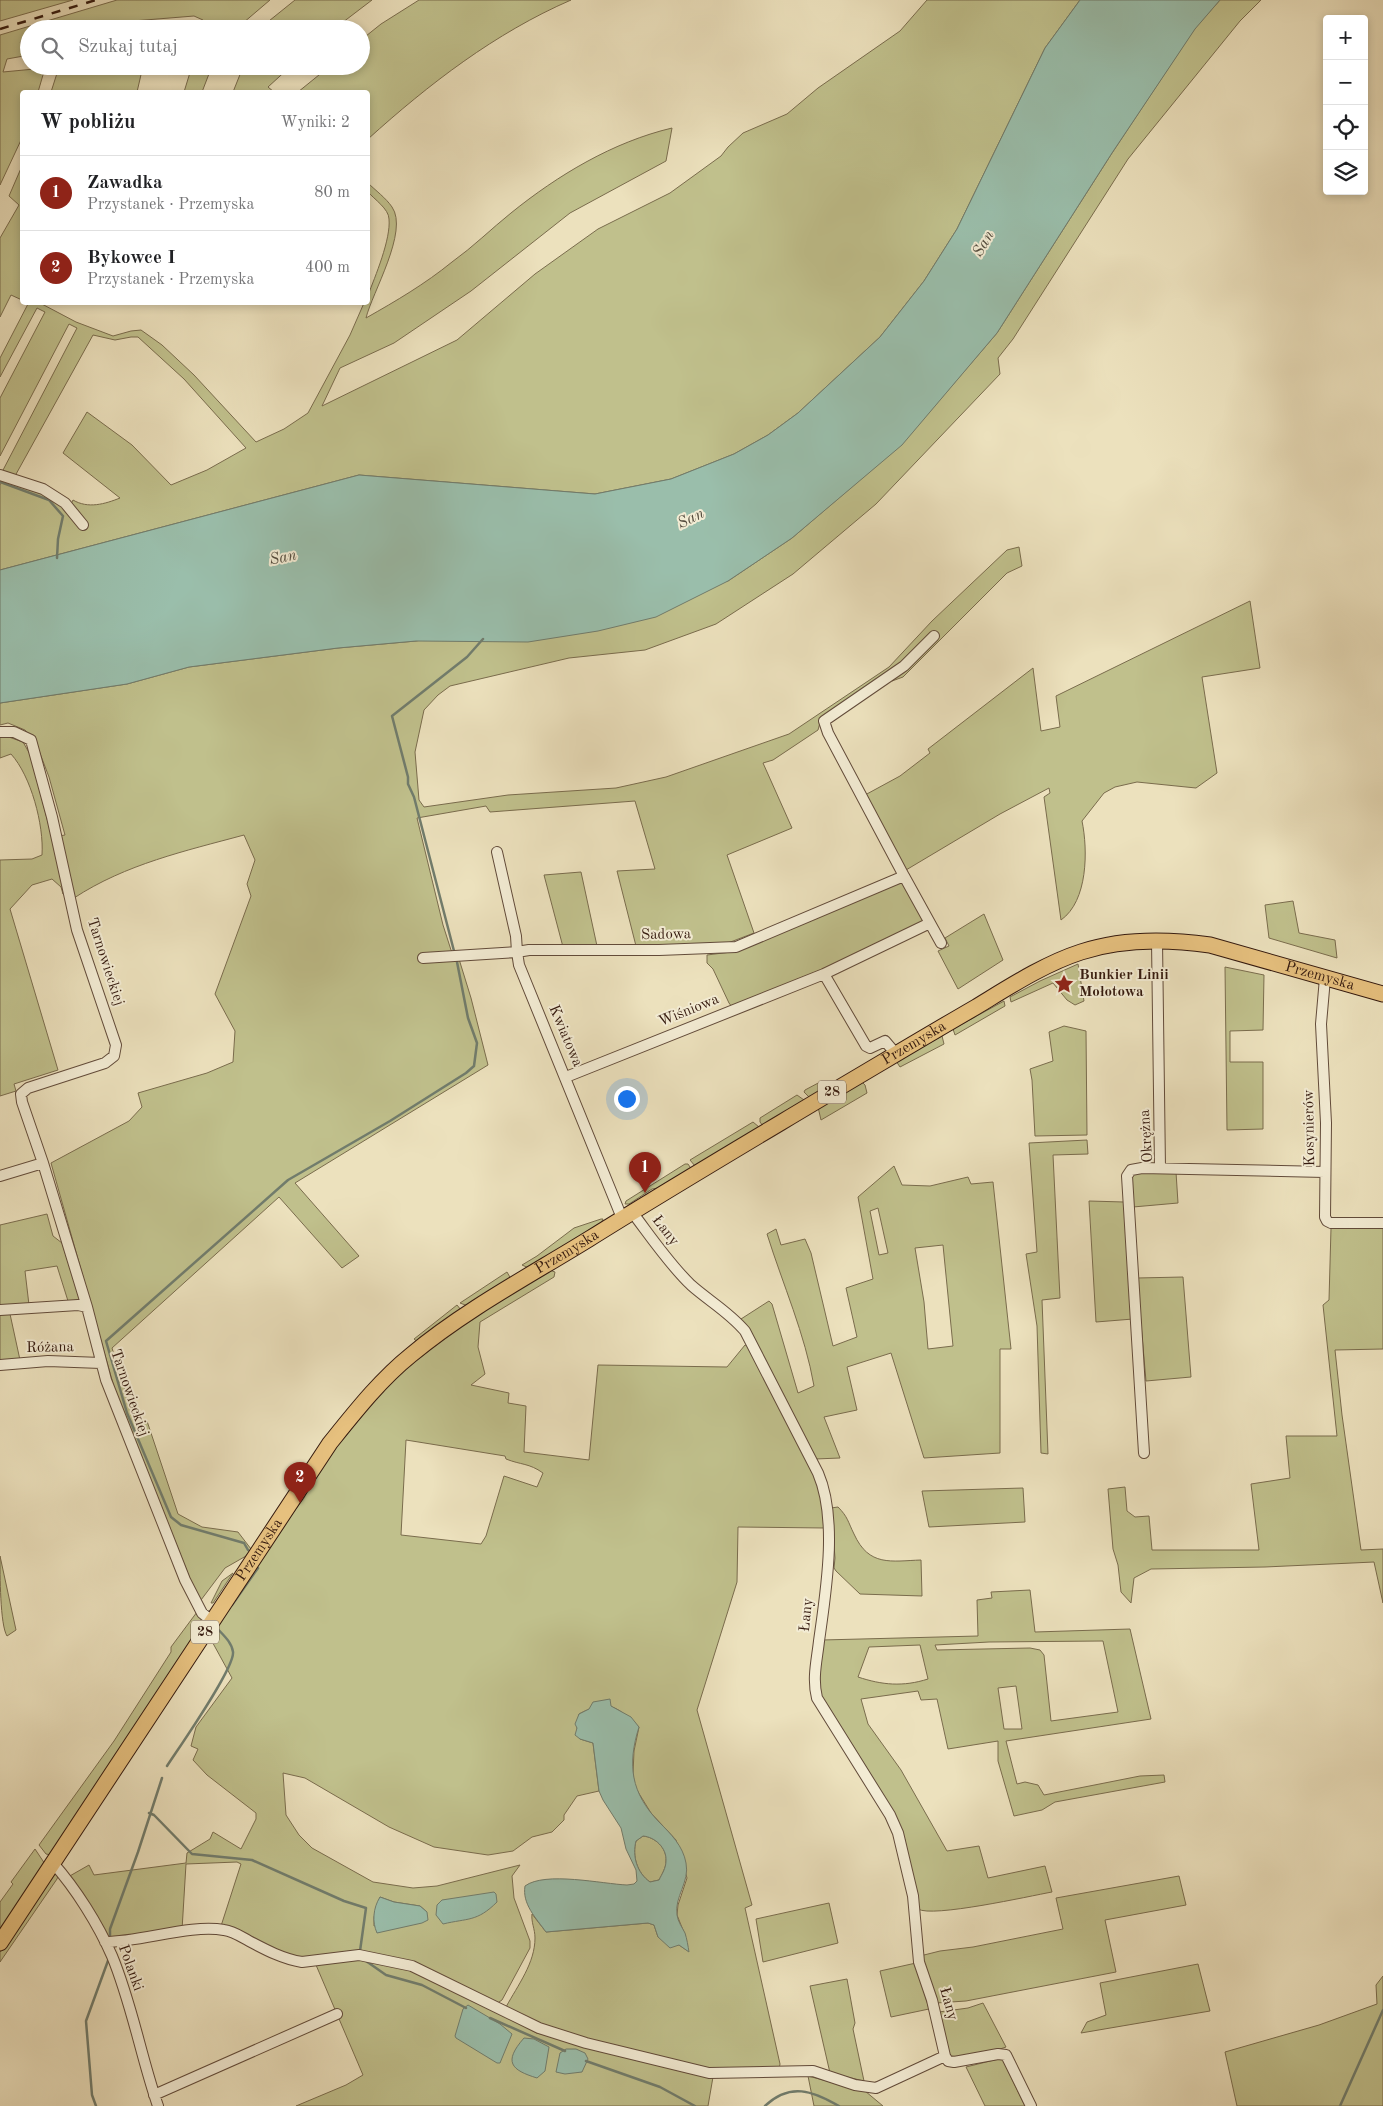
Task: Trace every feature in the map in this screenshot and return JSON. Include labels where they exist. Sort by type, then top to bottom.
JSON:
[{"type":"main road","name":"Przemyska","points":[[0,1943],[330,1443],[382,1382],[408,1357],[449,1326],[627,1215],[896,1054],[1005,990],[1059,961],[1082,952],[1116,944],[1158,941],[1210,945],[1383,994]]},
{"type":"street","points":[[0,475],[48,492],[65,503],[84,525]]},
{"type":"street","points":[[934,636],[904,666],[824,721],[828,734],[941,943]]},
{"type":"street","name":"Tarnowieckiej","points":[[0,732],[14,732],[31,740],[52,817],[77,930],[116,1045],[114,1056],[105,1062],[28,1088],[21,1094],[22,1102],[87,1307],[106,1380],[185,1580],[202,1613],[212,1621]]},
{"type":"street","points":[[423,958],[517,952],[516,936],[497,852]]},
{"type":"street","name":"Sadowa","points":[[517,952],[529,950],[677,950],[736,947],[904,876]]},
{"type":"street","name":"Wiśniowa","points":[[566,1077],[824,974],[930,923]]},
{"type":"street","name":"Okrężna","points":[[1158,941],[1160,1168],[1325,1172]]},
{"type":"street","name":"Kwiatowa","points":[[517,952],[518,965],[627,1215]]},
{"type":"street","points":[[824,974],[866,1046],[870,1048],[881,1041],[886,1041],[896,1054]]},
{"type":"street","name":"Kosynierów","points":[[1325,978],[1321,1024],[1326,1123],[1324,1217],[1331,1223],[1383,1223]]},
{"type":"street","points":[[0,1176],[43,1164]]},
{"type":"street","points":[[1144,1454],[1127,1176],[1131,1170],[1160,1168]]},
{"type":"street","name":"Łany","points":[[627,1215],[692,1285],[734,1318],[745,1331],[825,1489],[828,1568],[814,1686],[817,1698],[823,1709],[890,1815],[898,1833],[913,1896],[919,1962],[932,2000],[945,2056]]},
{"type":"street","points":[[0,1310],[78,1305],[87,1307]]},
{"type":"street","name":"Różana","points":[[0,1365],[48,1361],[101,1363]]},
{"type":"street","name":"Polanki","points":[[52,1863],[63,1874],[105,1942],[118,1974],[158,2106]]},
{"type":"street","points":[[105,1942],[139,1939],[210,1928],[233,1932],[283,1958],[294,1961],[302,1962],[359,1955],[388,1959],[412,1966],[539,2028],[578,2040],[709,2073],[813,2071],[855,2085],[876,2088],[945,2056],[948,2061],[954,2062],[998,2054],[1006,2055],[1031,2106]]},
{"type":"street","points":[[154,2095],[337,2014]]},
{"type":"shaded area","points":[[0,0],[73,0],[0,21]]},
{"type":"shaded area","points":[[117,0],[270,0],[247,20],[203,20],[194,16],[145,20],[50,20]]},
{"type":"shaded area","points":[[295,0],[372,0],[346,20],[270,20]]},
{"type":"shaded area","points":[[419,0],[571,0],[516,28],[464,61],[370,137],[370,90],[300,90],[319,75],[370,75],[370,33]]},
{"type":"shaded area","points":[[927,0],[1080,0],[1045,48],[957,229],[924,281],[880,337],[798,413],[768,435],[734,454],[671,479],[595,494],[359,475],[0,570],[0,485],[3,479],[71,504],[73,500],[91,505],[102,504],[120,498],[63,453],[87,412],[132,445],[171,485],[207,470],[246,448],[184,379],[138,337],[115,340],[93,335],[15,476],[2,472],[77,328],[69,324],[0,456],[0,398],[45,312],[37,308],[0,377],[0,358],[27,305],[44,305],[76,322],[113,336],[141,330],[162,345],[194,375],[256,442],[284,429],[308,413],[350,335],[363,305],[370,305],[370,290],[388,237],[389,219],[384,208],[370,194],[370,185],[392,207],[396,218],[396,231],[388,262],[366,318],[431,278],[529,199],[567,173],[629,142],[672,128],[666,161],[570,213],[471,291],[394,343],[340,368],[322,406],[457,340],[535,274],[598,229],[670,193],[721,156],[743,133],[787,114],[818,88],[900,31]]},
{"type":"shaded area","points":[[1220,0],[1261,0],[1240,21],[1128,159],[1013,339],[998,358],[1000,374],[876,504],[793,574],[716,624],[645,650],[569,658],[450,686],[438,695],[424,710],[415,752],[419,800],[424,807],[508,795],[616,788],[666,777],[789,734],[889,667],[932,621],[1007,550],[1019,547],[1022,566],[1007,573],[903,677],[892,681],[890,674],[821,719],[818,730],[773,760],[763,763],[792,828],[727,855],[754,933],[720,946],[636,946],[617,871],[655,869],[635,801],[490,812],[486,806],[417,818],[443,925],[451,950],[459,959],[488,1065],[295,1183],[359,1256],[342,1268],[279,1197],[112,1348],[137,1429],[147,1421],[178,1514],[202,1527],[238,1532],[251,1549],[246,1556],[225,1568],[201,1600],[198,1599],[114,1387],[51,1163],[129,1121],[142,1107],[138,1093],[207,1073],[233,1062],[235,1031],[215,994],[251,896],[247,884],[255,860],[244,835],[135,867],[94,886],[74,898],[59,836],[65,835],[49,777],[36,743],[25,730],[8,723],[0,725],[0,703],[127,684],[189,667],[338,648],[416,641],[728,581],[792,538],[902,444],[997,333],[1112,153],[1195,28]]},
{"type":"shaded area","points":[[20,29],[20,57],[7,59],[3,72],[20,70],[20,75],[43,75],[39,90],[20,90],[20,142],[0,185],[0,35]]},
{"type":"shaded area","points":[[56,75],[141,75],[137,90],[52,90]]},
{"type":"shaded area","points":[[189,75],[209,75],[203,90],[185,90]]},
{"type":"shaded area","points":[[240,75],[281,75],[268,87],[272,90],[234,90]]},
{"type":"shaded area","points":[[20,171],[20,299],[11,295],[0,317],[0,238],[19,205],[9,196]]},
{"type":"shaded area","points":[[1250,601],[1260,668],[1202,677],[1217,773],[1196,788],[1137,782],[1115,787],[1104,793],[1082,821],[1085,846],[1084,874],[1077,901],[1061,920],[1044,797],[1050,793],[1049,788],[1000,814],[906,870],[865,795],[900,776],[930,753],[928,749],[1033,668],[1041,731],[1060,727],[1056,696]]},
{"type":"shaded area","points":[[0,736],[6,736],[23,742],[31,756],[65,889],[63,894],[61,887],[52,879],[32,885],[10,909],[58,1070],[14,1084],[16,1091],[0,1096],[0,860],[32,859],[42,855],[42,843],[35,801],[25,775],[11,754],[0,758]]},
{"type":"shaded area","points":[[581,872],[597,946],[563,947],[544,875]]},
{"type":"shaded area","points":[[899,883],[904,883],[925,923],[878,946],[732,1007],[729,1003],[713,969],[707,963],[707,955],[731,952]]},
{"type":"shaded area","points":[[1293,901],[1299,933],[1335,940],[1337,958],[1269,938],[1265,905]]},
{"type":"shaded area","points":[[984,914],[1003,960],[958,989],[938,951],[949,946],[945,938]]},
{"type":"shaded area","points":[[1078,964],[1084,1001],[1075,1005],[1067,1000],[1053,983],[1011,1002],[1010,997]]},
{"type":"shaded area","points":[[1225,967],[1264,975],[1263,1030],[1230,1031],[1230,1062],[1263,1062],[1263,1129],[1227,1130]]},
{"type":"shaded area","points":[[1004,1001],[1005,1006],[955,1035],[953,1029]]},
{"type":"shaded area","points":[[1064,1026],[1086,1031],[1087,1135],[1035,1136],[1030,1069],[1053,1061],[1049,1032]]},
{"type":"shaded area","points":[[942,1036],[944,1044],[900,1067],[896,1061]]},
{"type":"shaded area","points":[[822,1081],[828,1087],[811,1099],[804,1092],[805,1090]]},
{"type":"shaded area","points":[[861,1081],[865,1085],[867,1093],[821,1120],[818,1107]]},
{"type":"shaded area","points":[[797,1095],[804,1100],[763,1126],[760,1118]]},
{"type":"shaded area","points":[[753,1122],[759,1127],[695,1166],[690,1160]]},
{"type":"shaded area","points":[[1087,1140],[1088,1154],[1053,1155],[1060,1298],[1042,1300],[1048,1454],[1041,1453],[1037,1326],[1026,1254],[1037,1252],[1029,1143]]},
{"type":"shaded area","points":[[685,1164],[688,1164],[692,1170],[664,1187],[652,1189],[629,1204],[625,1204],[626,1201]]},
{"type":"shaded area","points":[[894,1166],[902,1185],[930,1186],[968,1177],[971,1184],[993,1182],[1011,1349],[1000,1349],[1000,1453],[924,1458],[891,1353],[847,1367],[857,1410],[824,1417],[840,1458],[815,1459],[741,1319],[769,1301],[772,1304],[798,1393],[814,1386],[805,1347],[767,1234],[776,1229],[781,1245],[805,1239],[811,1253],[833,1346],[857,1337],[846,1288],[873,1279],[858,1197]],"holes":[[[878,1208],[888,1253],[879,1255],[870,1211]],[[943,1245],[953,1346],[928,1349],[924,1302],[915,1248]]]},
{"type":"shaded area","points":[[1138,1171],[1176,1172],[1178,1203],[1133,1207],[1132,1175]]},
{"type":"shaded area","points":[[1089,1201],[1124,1202],[1133,1319],[1096,1322]]},
{"type":"shaded area","points":[[47,1214],[53,1236],[62,1243],[80,1300],[68,1301],[57,1266],[25,1271],[29,1305],[0,1307],[0,1225]]},
{"type":"shaded area","points":[[603,1219],[600,1226],[531,1269],[522,1265],[574,1228]]},
{"type":"shaded area","points":[[1383,1227],[1383,1349],[1335,1350],[1361,1550],[1383,1549],[1383,1603],[1374,1562],[1265,1567],[1151,1569],[1134,1578],[1131,1603],[1121,1592],[1118,1565],[1113,1549],[1108,1489],[1125,1487],[1127,1511],[1135,1517],[1149,1516],[1152,1550],[1259,1550],[1251,1484],[1290,1478],[1286,1436],[1337,1436],[1323,1305],[1329,1300],[1331,1228]]},
{"type":"shaded area","points":[[549,1270],[555,1272],[554,1277],[480,1322],[478,1347],[485,1374],[471,1385],[509,1393],[508,1403],[526,1406],[524,1452],[589,1460],[598,1365],[727,1367],[745,1345],[749,1346],[815,1474],[822,1497],[825,1528],[738,1527],[737,1582],[697,1710],[752,1905],[745,1908],[780,2064],[779,2070],[710,2071],[543,2027],[506,2007],[525,1974],[532,1956],[535,1938],[532,1914],[546,1932],[648,1923],[654,1925],[658,1937],[679,1945],[688,1951],[685,1935],[677,1915],[678,1905],[687,1878],[676,1840],[651,1813],[635,1787],[633,1774],[634,1751],[639,1727],[625,1714],[612,1707],[598,1706],[579,1714],[577,1728],[580,1739],[593,1743],[599,1791],[577,1796],[564,1815],[564,1820],[552,1832],[532,1837],[513,1851],[488,1855],[434,1847],[389,1827],[305,1778],[283,1773],[286,1815],[299,1835],[312,1848],[373,1882],[413,1888],[437,1886],[520,1865],[512,1876],[514,1898],[530,1941],[530,1948],[502,2000],[496,2004],[367,1952],[304,1959],[289,1957],[221,1926],[241,1864],[237,1862],[186,1864],[182,1930],[115,1940],[105,1937],[68,1877],[89,1865],[94,1875],[186,1863],[187,1853],[210,1839],[213,1832],[241,1849],[256,1819],[256,1813],[207,1775],[193,1760],[198,1749],[191,1746],[196,1727],[232,1678],[209,1636],[270,1544],[304,1498],[315,1476],[341,1437],[374,1397],[409,1365],[448,1334]],"holes":[[[406,1440],[505,1456],[506,1459],[529,1466],[543,1473],[537,1487],[504,1476],[486,1536],[481,1544],[401,1535]],[[380,1897],[394,1902],[420,1906],[427,1912],[374,1926],[374,1917]]]},
{"type":"shaded area","points":[[507,1272],[511,1279],[468,1306],[460,1303]]},
{"type":"shaded area","points":[[1183,1277],[1191,1377],[1146,1381],[1137,1278]]},
{"type":"shaded area","points":[[457,1305],[461,1310],[419,1343],[414,1339]]},
{"type":"shaded area","points":[[10,1314],[20,1360],[0,1362],[0,1315]]},
{"type":"shaded area","points":[[1023,1488],[1025,1522],[929,1527],[922,1491]]},
{"type":"shaded area","points":[[838,1507],[846,1517],[860,1545],[874,1557],[891,1561],[921,1560],[922,1596],[860,1594],[836,1571],[834,1568],[831,1508]]},
{"type":"shaded area","points":[[0,1556],[16,1630],[7,1636],[2,1611]]},
{"type":"shaded area","points":[[233,1573],[213,1603],[211,1603],[222,1581]]},
{"type":"shaded area","points":[[1030,1590],[1035,1632],[1130,1629],[1151,1719],[1006,1741],[1017,1784],[1025,1782],[1038,1785],[1044,1795],[1140,1776],[1164,1775],[1165,1782],[1055,1802],[1042,1810],[1014,1816],[998,1761],[998,1741],[948,1749],[937,1699],[921,1700],[918,1691],[861,1699],[868,1724],[901,1770],[947,1851],[979,1846],[988,1878],[1045,1866],[1052,1892],[961,1909],[927,1911],[918,1909],[905,1840],[896,1819],[873,1778],[818,1690],[822,1640],[978,1636],[977,1600],[992,1598],[991,1592]],"holes":[[[1103,1641],[1118,1712],[1051,1721],[1044,1655],[1040,1650],[1030,1648],[937,1650],[935,1645],[989,1642]],[[920,1645],[928,1679],[919,1682],[893,1684],[858,1677],[869,1647]],[[1016,1686],[1022,1729],[1004,1729],[998,1688]]]},
{"type":"shaded area","points":[[197,1612],[201,1619],[202,1627],[51,1855],[46,1854],[39,1845],[114,1741],[171,1652],[171,1647]]},
{"type":"shaded area","points":[[643,1836],[652,1838],[665,1852],[666,1864],[659,1880],[650,1882],[642,1874],[637,1864],[635,1858],[636,1841]]},
{"type":"shaded area","points":[[35,1849],[45,1864],[0,1933],[0,1902],[13,1884],[11,1882]]},
{"type":"shaded area","points":[[51,1874],[58,1876],[57,1879],[0,1962],[0,1952]]},
{"type":"shaded area","points":[[1179,1876],[1186,1905],[1105,1920],[1116,1972],[966,2001],[936,2003],[920,1956],[1063,1929],[1056,1898]]},
{"type":"shaded area","points":[[829,1903],[838,1943],[763,1962],[756,1919]]},
{"type":"shaded area","points":[[356,1959],[414,1969],[537,2033],[713,2077],[708,2106],[296,2106],[346,2085],[363,2075],[316,1965]]},
{"type":"shaded area","points":[[916,1963],[929,2009],[891,2017],[880,1971]]},
{"type":"shaded area","points":[[1198,1964],[1210,2011],[1081,2033],[1087,2022],[1106,2015],[1100,1983]]},
{"type":"shaded area","points":[[1383,1976],[1383,2106],[1237,2106],[1225,2052],[1319,2025],[1377,2004],[1376,1985]]},
{"type":"shaded area","points":[[847,1979],[855,2023],[853,2029],[864,2081],[830,2073],[810,1986]]},
{"type":"shaded area","points":[[983,2003],[1006,2047],[991,2052],[952,2058],[948,2051],[939,2012],[968,2008]]},
{"type":"shaded area","points":[[1002,2058],[1025,2106],[985,2106],[966,2067]]},
{"type":"shaded area","points":[[808,2076],[865,2091],[883,2106],[814,2106]]},
{"type":"water","name":"San","points":[[1080,0],[1220,0],[1195,29],[1112,153],[997,333],[902,445],[792,538],[728,581],[656,617],[598,631],[528,642],[416,641],[338,648],[189,667],[127,684],[0,703],[0,570],[359,475],[595,494],[671,479],[734,454],[768,435],[798,413],[880,337],[924,281],[957,229],[1045,48]]},
{"type":"water","points":[[610,1699],[611,1706],[631,1717],[639,1727],[633,1754],[634,1778],[637,1789],[650,1811],[679,1846],[686,1863],[686,1877],[677,1908],[679,1922],[685,1933],[689,1952],[679,1945],[670,1948],[658,1937],[654,1925],[648,1923],[546,1932],[528,1905],[525,1886],[546,1879],[627,1885],[634,1884],[637,1881],[636,1870],[626,1849],[621,1828],[599,1791],[593,1743],[580,1739],[575,1735],[577,1728],[575,1724],[579,1714],[589,1709],[593,1702]],"holes":[[[643,1836],[656,1841],[666,1856],[664,1871],[659,1880],[650,1882],[642,1874],[635,1858],[636,1841]]]},
{"type":"water","points":[[494,1892],[497,1902],[478,1916],[443,1924],[436,1915],[437,1905],[442,1900]]},
{"type":"water","points":[[380,1897],[394,1902],[420,1906],[427,1912],[428,1920],[377,1933],[374,1915]]},
{"type":"water","points":[[468,2005],[500,2024],[512,2034],[500,2063],[456,2038],[463,2009]]},
{"type":"water","points":[[524,2038],[534,2039],[549,2047],[545,2071],[537,2078],[521,2072],[513,2064],[514,2053]]},
{"type":"water","points":[[566,2049],[576,2049],[585,2053],[588,2059],[582,2072],[565,2074],[556,2072],[560,2053]]},
{"type":"waterway","points":[[0,482],[49,500],[63,516],[58,539],[57,558]]},
{"type":"waterway","points":[[454,951],[414,797],[408,784],[408,777],[392,716],[467,657],[483,639]]},
{"type":"waterway","points":[[248,1550],[244,1543],[181,1525],[171,1517],[127,1413],[106,1341],[288,1180],[390,1121],[474,1066],[477,1043],[468,1018],[457,962]]},
{"type":"waterway","points":[[232,1605],[258,1568]]},
{"type":"waterway","points":[[167,1766],[216,1691],[231,1661],[233,1652],[231,1645],[216,1627]]},
{"type":"waterway","points":[[110,1937],[110,1929],[162,1778]]},
{"type":"waterway","points":[[149,1813],[154,1815],[192,1854],[252,1860],[344,1901],[366,1908],[360,1951]]},
{"type":"waterway","points":[[96,2106],[92,2095],[86,2021],[109,1958]]},
{"type":"waterway","points":[[366,1961],[386,1975],[422,1985],[466,2008]]},
{"type":"waterway","points":[[1340,2106],[1383,2010]]},
{"type":"waterway","points":[[490,2018],[565,2051]]},
{"type":"waterway","points":[[586,2061],[660,2087],[695,2106]]},
{"type":"waterway","points":[[765,2106],[774,2098],[793,2091],[811,2093],[839,2106]]},
{"type":"railway","points":[[30,20],[96,0]]},
{"type":"railway","points":[[0,29],[20,23]]},
{"type":"place","name":"Bunkier Linii Mołotowa","points":[[1064,984]]},
{"type":"place","name":"Zawadka","points":[[645,1193]]},
{"type":"place","name":"Bykowce I","points":[[300,1503]]}]
